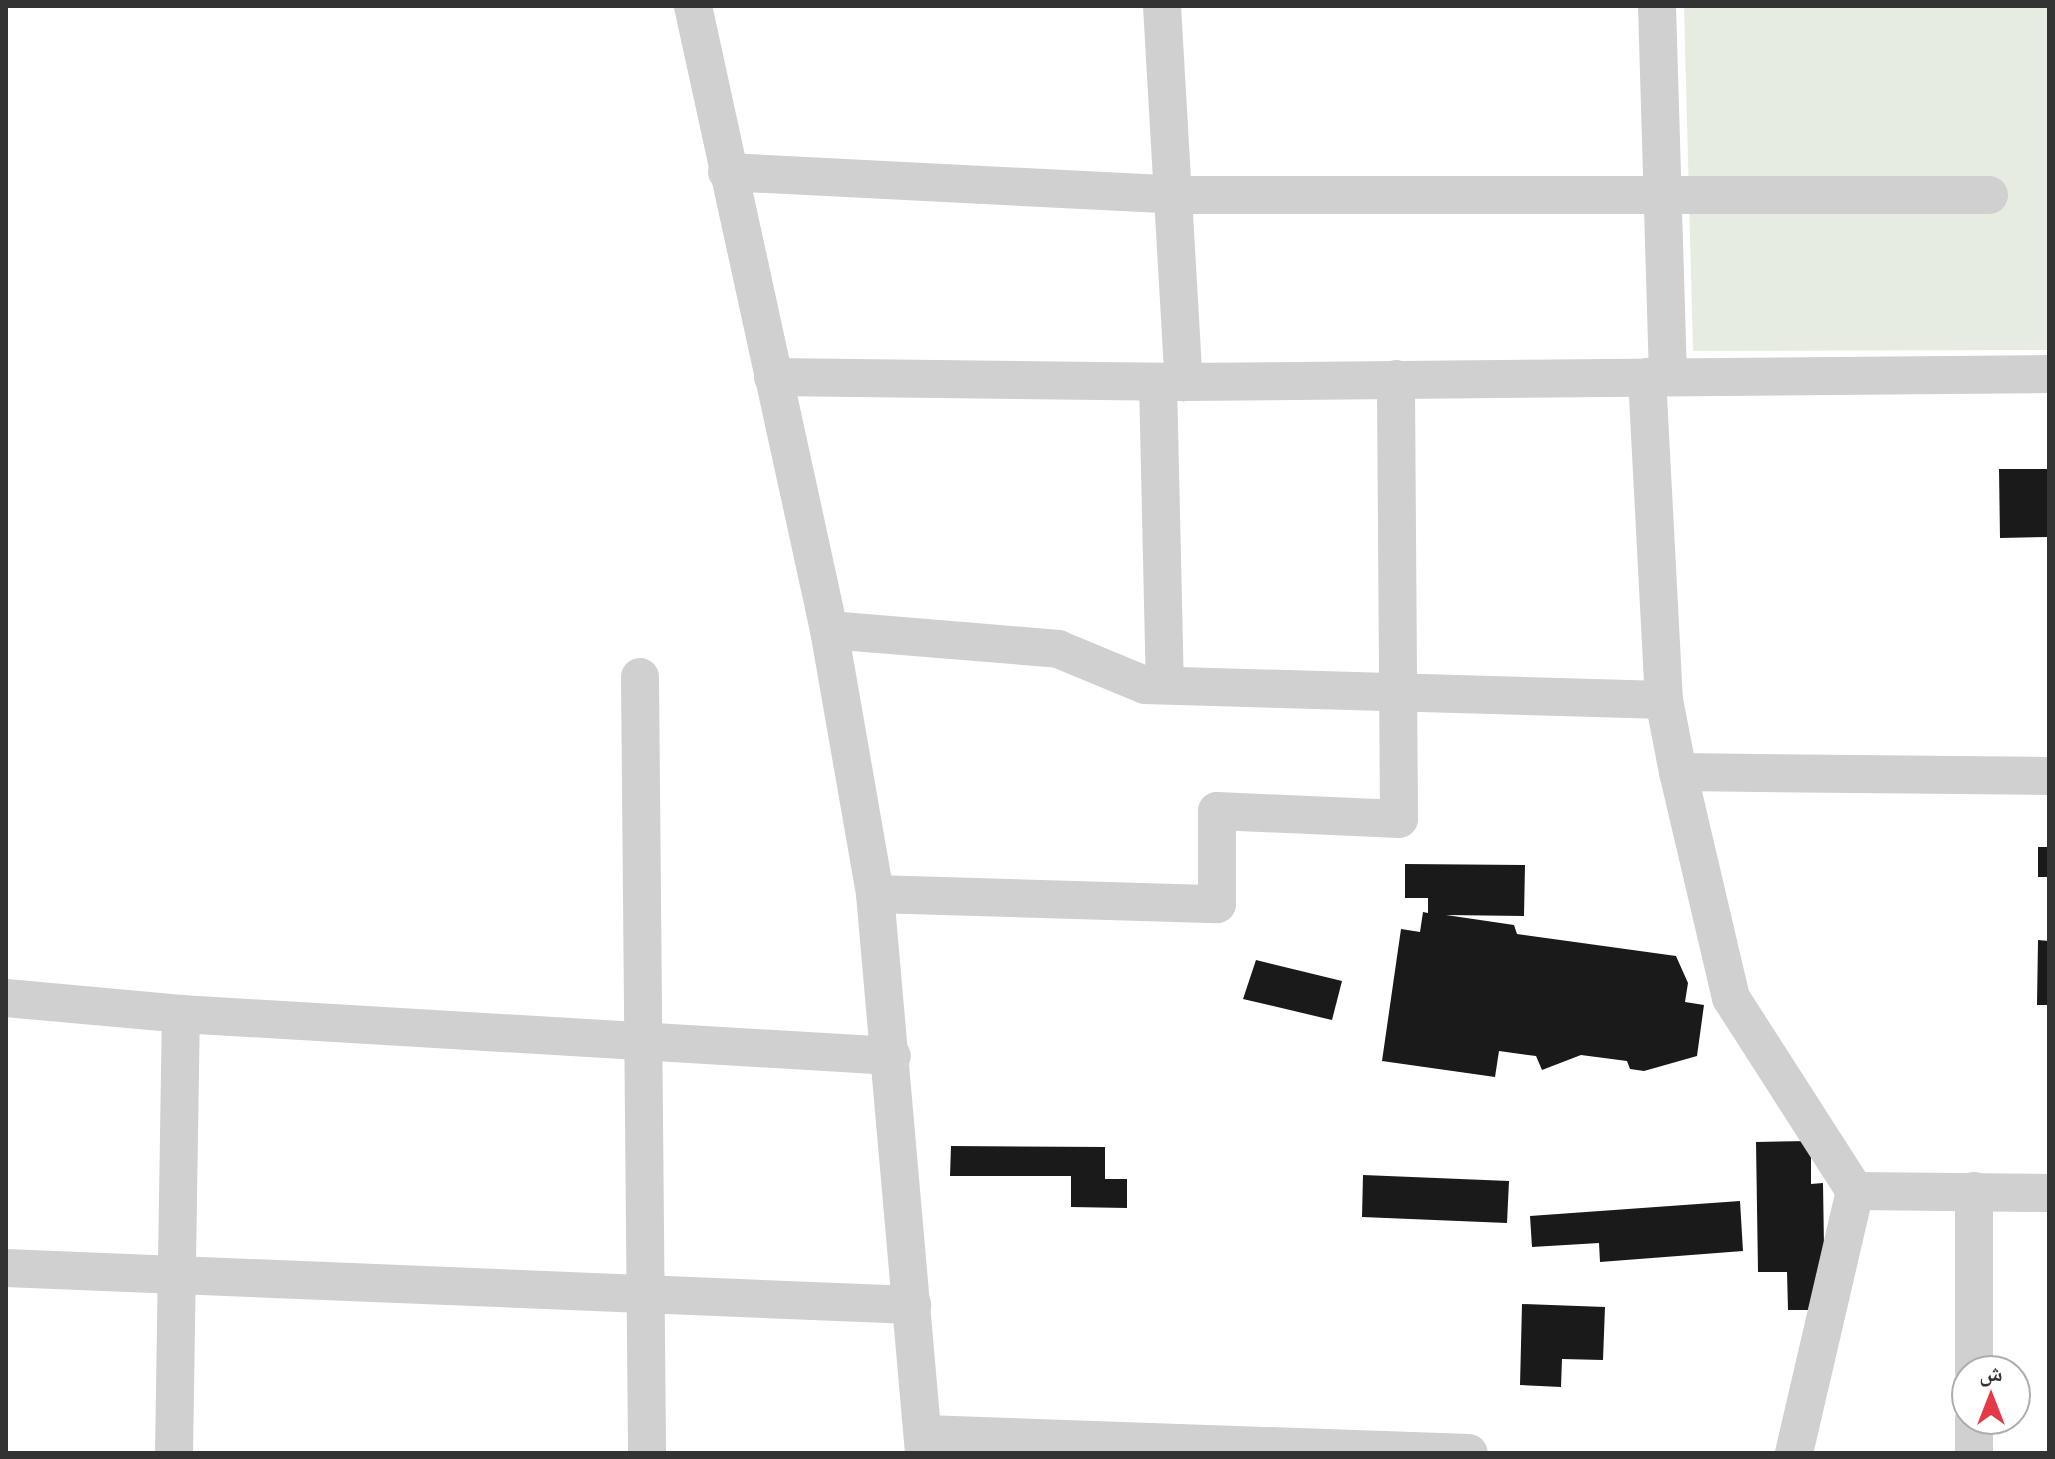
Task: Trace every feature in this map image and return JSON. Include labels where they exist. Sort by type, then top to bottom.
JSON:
[{"type":"street","points":[[693,6],[829,630],[875,894],[892,1056],[924,1444],[1469,1453]]},
{"type":"street","points":[[1162,6],[1177,195],[1165,685]]},
{"type":"street","points":[[1657,6],[1662,192],[1658,377],[1664,700],[1731,998],[1855,1191],[1794,1453]]},
{"type":"street","points":[[727,172],[1177,195],[1662,192],[1989,195]]},
{"type":"street","points":[[773,377],[1171,382],[2049,374]]},
{"type":"street","points":[[875,894],[1217,904],[1217,811],[1399,819],[1396,379]]},
{"type":"street","points":[[829,630],[1058,649],[1145,685],[1664,700]]},
{"type":"street","points":[[640,677],[647,1453]]},
{"type":"street","points":[[1678,772],[2049,776]]},
{"type":"street","points":[[6,998],[181,1014],[644,1037],[892,1056]]},
{"type":"street","points":[[174,1453],[180,1276],[181,1014]]},
{"type":"street","points":[[1855,1191],[2049,1193]]},
{"type":"street","points":[[1974,1191],[1974,1355]]},
{"type":"street","points":[[6,1268],[912,1305]]},
{"type":"shaded area","points":[[1684,6],[2049,6],[2049,350],[1693,351]]},
{"type":"building","points":[[1999,469],[2049,469],[2049,537],[2000,538]]},
{"type":"building","points":[[2038,847],[2049,847],[2049,877],[2038,877]]},
{"type":"building","points":[[1405,864],[1525,865],[1524,916],[1446,915],[1514,925],[1517,934],[1676,956],[1688,983],[1685,1002],[1704,1005],[1697,1056],[1644,1071],[1630,1069],[1627,1061],[1581,1055],[1542,1070],[1536,1056],[1499,1051],[1495,1077],[1382,1061],[1401,929],[1420,932],[1423,912],[1428,913],[1428,898],[1405,898]]},
{"type":"building","points":[[2038,940],[2049,941],[2049,1005],[2037,1005]]},
{"type":"building","points":[[1256,960],[1342,981],[1332,1020],[1243,999]]},
{"type":"building","points":[[1811,1141],[1811,1184],[1823,1183],[1825,1310],[1788,1310],[1787,1272],[1758,1272],[1756,1142]]},
{"type":"building","points":[[951,1146],[1105,1147],[1105,1179],[1127,1179],[1127,1208],[1071,1207],[1071,1176],[950,1176]]},
{"type":"building","points":[[1363,1175],[1509,1181],[1507,1223],[1362,1217]]},
{"type":"building","points":[[1740,1201],[1743,1251],[1600,1262],[1599,1243],[1532,1247],[1530,1216]]},
{"type":"building","points":[[1522,1304],[1605,1307],[1603,1360],[1562,1359],[1561,1387],[1520,1385]]}]
